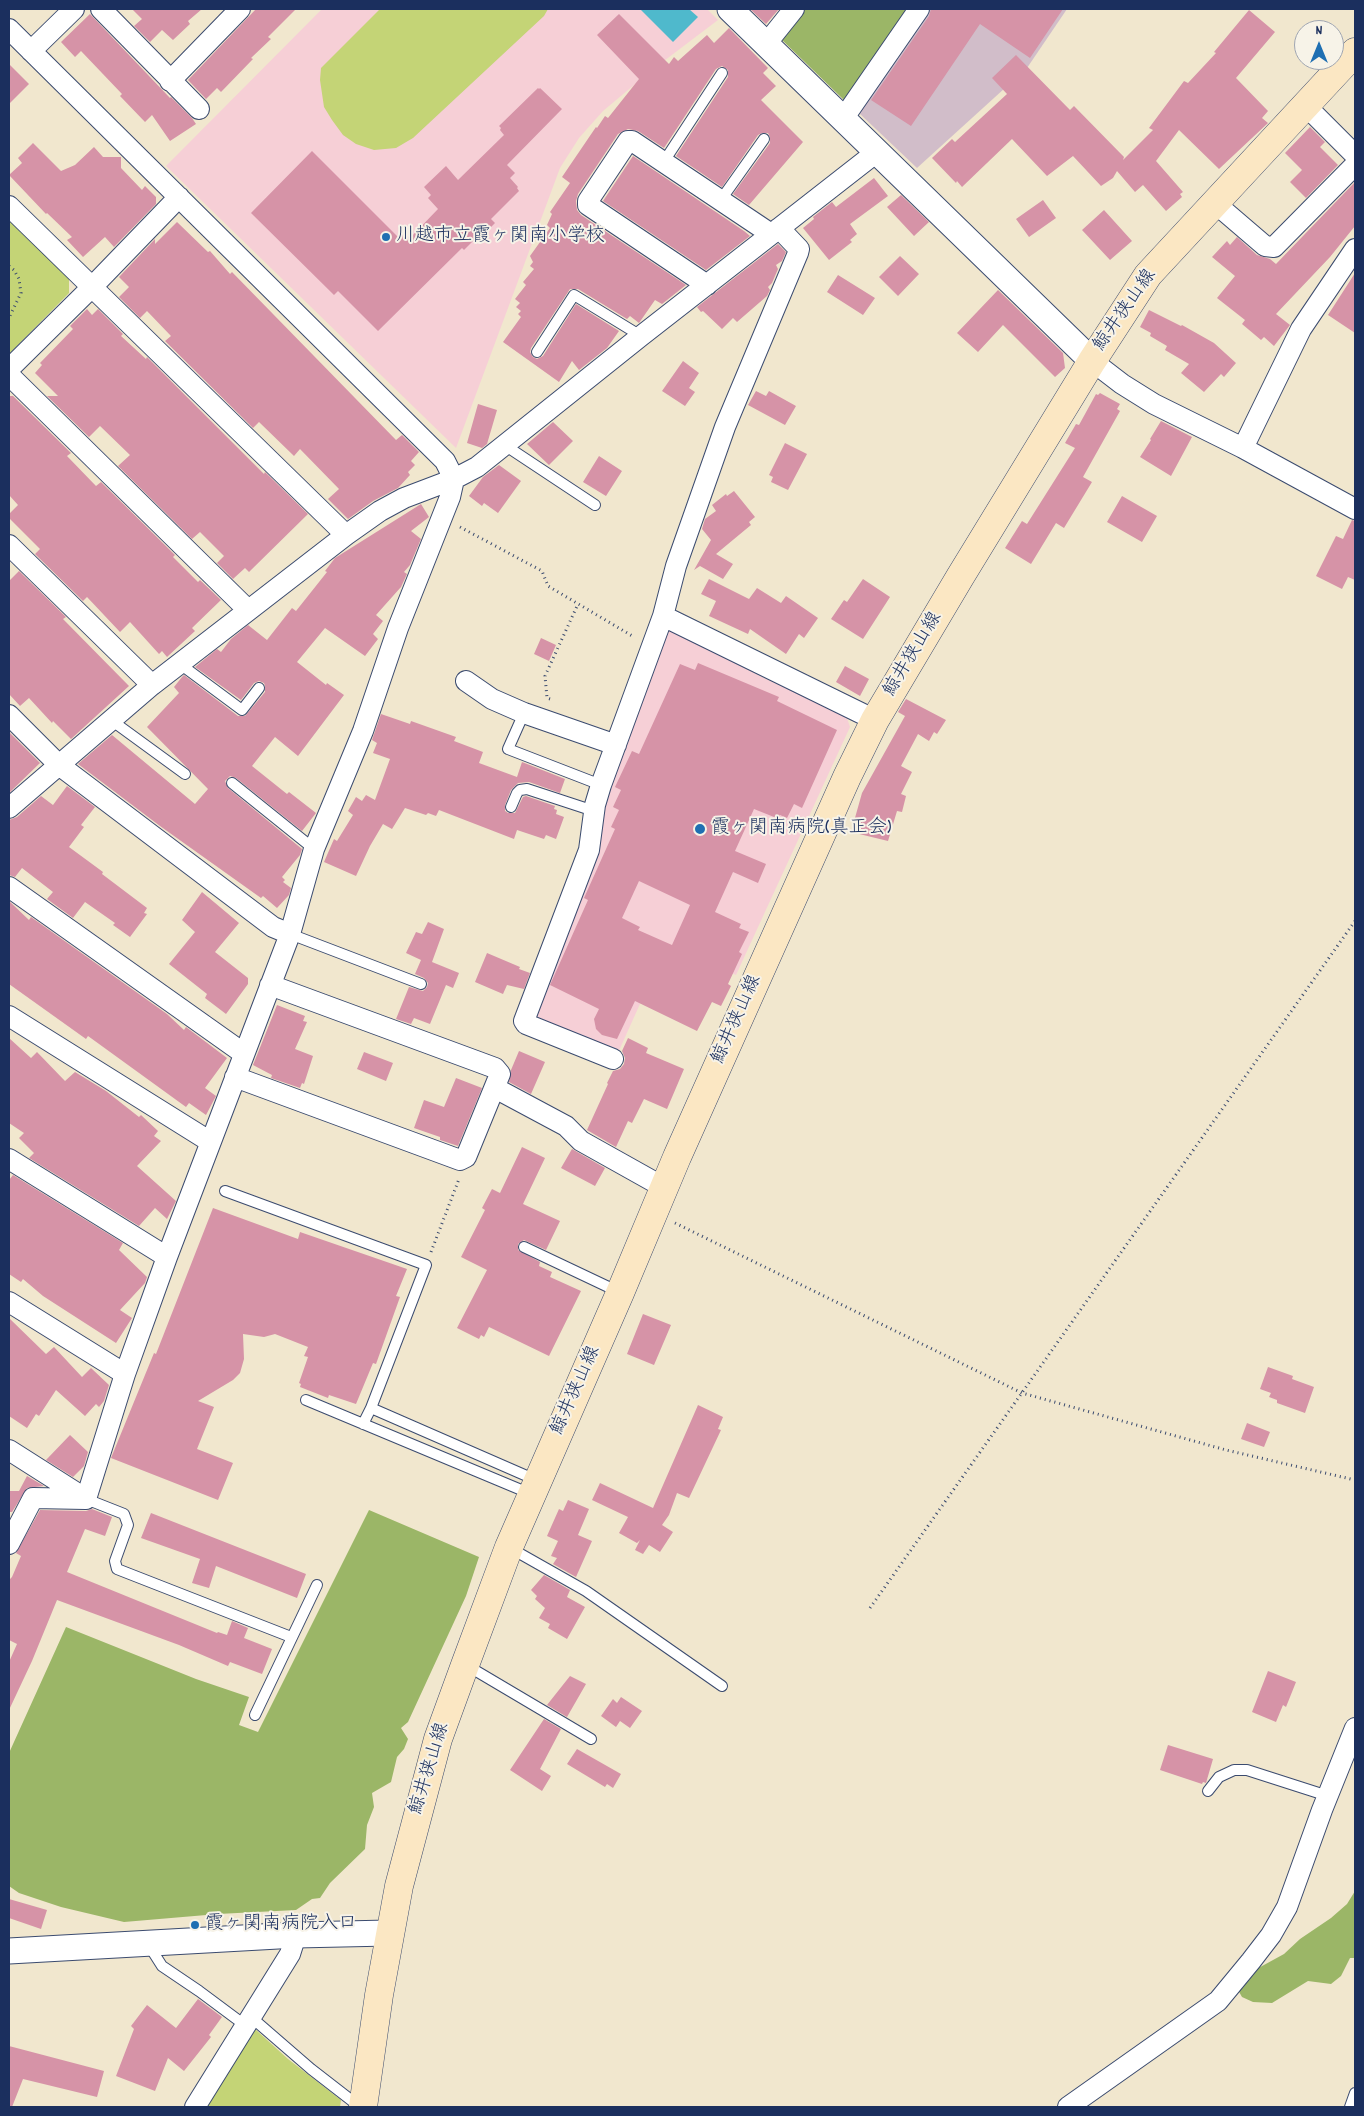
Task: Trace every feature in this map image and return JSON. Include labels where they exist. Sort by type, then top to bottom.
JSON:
[{"type":"main road","name":"鯨井狭山線","points":[[362,2107],[389,1933],[412,1834],[438,1739],[509,1547],[677,1157],[843,786],[875,720],[1092,361],[1148,275],[1216,204],[1355,52]]},
{"type":"street","points":[[31,52],[74,9]]},
{"type":"street","points":[[101,9],[199,109]]},
{"type":"street","points":[[170,81],[240,9]]},
{"type":"street","points":[[730,9],[1092,361],[1122,384],[1154,404],[1242,448],[1355,509]]},
{"type":"street","points":[[766,44],[794,9]]},
{"type":"street","points":[[843,119],[919,9]]},
{"type":"street","points":[[9,29],[445,461],[454,479],[398,628],[363,731],[314,849],[290,934],[166,1257],[125,1374],[86,1498]]},
{"type":"street","points":[[1306,106],[1355,155]]},
{"type":"street","points":[[613,1058],[526,1024],[524,1020],[589,850],[594,811],[601,785],[651,648],[676,566],[725,426],[799,250],[775,231],[720,200],[632,141],[628,141],[588,201],[588,205],[707,285]]},
{"type":"street","points":[[9,808],[152,685],[346,535],[380,511],[404,498],[454,479],[478,467],[641,336],[878,151]]},
{"type":"street","points":[[1216,204],[1265,246],[1274,247],[1355,165]]},
{"type":"street","points":[[9,369],[179,197]]},
{"type":"street","points":[[9,206],[346,535]]},
{"type":"street","points":[[1242,448],[1301,329],[1355,249]]},
{"type":"street","points":[[9,375],[248,610]]},
{"type":"street","points":[[9,545],[152,685]]},
{"type":"street","points":[[662,616],[875,720]]},
{"type":"street","points":[[466,681],[492,699],[616,745]]},
{"type":"street","points":[[9,715],[59,765],[273,926],[290,934]]},
{"type":"street","points":[[9,886],[243,1053]]},
{"type":"street","points":[[235,1077],[460,1160],[464,1159],[495,1088],[500,1074],[495,1068],[270,985]]},
{"type":"street","points":[[9,1016],[209,1141]]},
{"type":"street","points":[[495,1088],[566,1126],[580,1141],[665,1188]]},
{"type":"street","points":[[9,1159],[166,1257]]},
{"type":"street","points":[[9,1302],[125,1374]]},
{"type":"street","points":[[9,1450],[86,1498]]},
{"type":"street","points":[[9,1544],[34,1498],[86,1498]]},
{"type":"street","points":[[1068,2107],[1218,2001],[1251,1961],[1287,1907],[1355,1728]]},
{"type":"street","points":[[9,1951],[296,1935],[389,1933]]},
{"type":"street","points":[[195,2107],[290,1954],[296,1935]]},
{"type":"lane","points":[[663,162],[722,73]]},
{"type":"lane","points":[[720,200],[764,139]]},
{"type":"lane","points":[[537,352],[574,294],[641,336]]},
{"type":"lane","points":[[506,446],[595,505]]},
{"type":"lane","points":[[180,664],[242,710],[259,688]]},
{"type":"lane","points":[[524,712],[508,749],[601,785]]},
{"type":"lane","points":[[111,720],[185,774]]},
{"type":"lane","points":[[232,783],[314,849]]},
{"type":"lane","points":[[511,807],[517,793],[520,790],[527,789],[594,811]]},
{"type":"lane","points":[[290,934],[421,984]]},
{"type":"lane","points":[[225,1191],[426,1265],[371,1408],[363,1424]]},
{"type":"lane","points":[[524,1247],[620,1293]]},
{"type":"lane","points":[[306,1400],[363,1424],[535,1487]]},
{"type":"lane","points":[[371,1408],[535,1487]]},
{"type":"lane","points":[[86,1498],[124,1514],[128,1526],[115,1561],[117,1570],[291,1636]]},
{"type":"lane","points":[[509,1547],[586,1591],[722,1686]]},
{"type":"lane","points":[[255,1715],[291,1636],[317,1585]]},
{"type":"lane","points":[[465,1665],[591,1739]]},
{"type":"lane","points":[[1208,1790],[1219,1777],[1234,1770],[1247,1770],[1328,1796]]},
{"type":"lane","points":[[147,1943],[162,1966],[248,2021],[362,2107]]},
{"type":"path","points":[[9,266],[14,270],[19,279],[21,293],[9,318]]},
{"type":"path","points":[[441,517],[542,571],[548,586],[651,648]]},
{"type":"path","points":[[555,702],[547,698],[545,676],[578,604]]},
{"type":"path","points":[[870,1608],[1355,921]]},
{"type":"path","points":[[426,1265],[464,1167],[464,1159]]},
{"type":"path","points":[[654,1213],[1022,1394],[1226,1450],[1355,1480]]},
{"type":"shaded area","name":"川越市立霞ヶ関南小学校","points":[[322,9],[707,9],[718,20],[652,70],[603,111],[579,138],[560,168],[456,448],[166,166]]},
{"type":"shaded area","points":[[924,9],[1067,9],[1027,68],[917,168],[859,113]]},
{"type":"shaded area","name":"霞ヶ関南病院(真正会)","points":[[671,630],[766,679],[846,715],[850,727],[736,975],[667,944],[617,1055],[536,1024],[531,1015],[661,633]]},
{"type":"green space","points":[[380,9],[548,9],[544,16],[413,138],[396,148],[374,150],[356,144],[343,135],[324,107],[320,80],[321,68]]},
{"type":"green space","points":[[802,9],[910,9],[846,102],[779,37]]},
{"type":"green space","points":[[9,218],[69,276],[69,293],[9,354]]},
{"type":"green space","points":[[369,1510],[479,1557],[466,1596],[408,1722],[401,1728],[408,1739],[404,1749],[397,1757],[391,1782],[372,1793],[374,1807],[367,1825],[365,1849],[330,1883],[320,1898],[312,1899],[296,1910],[124,1922],[61,1907],[19,1893],[9,1886],[9,1753],[66,1627],[196,1679],[249,1697],[239,1725],[258,1732]]},
{"type":"green space","points":[[1355,1891],[1355,1958],[1350,1958],[1341,1976],[1331,1984],[1308,1981],[1272,2003],[1253,2002],[1242,1997],[1238,1990],[1253,1971],[1284,1954],[1300,1939],[1331,1918],[1347,1904]]},
{"type":"green space","points":[[255,2029],[288,2059],[341,2100],[340,2107],[206,2107]]},
{"type":"water","points":[[640,9],[689,9],[698,17],[673,42]]},
{"type":"building","points":[[132,9],[202,9],[188,21],[190,24],[173,40],[162,30],[150,42],[134,26],[142,19]]},
{"type":"building","points":[[256,9],[296,9],[268,37],[271,39],[251,58],[253,59],[221,92],[217,88],[206,99],[188,80]]},
{"type":"building","points":[[750,9],[779,9],[766,24]]},
{"type":"building","points":[[931,9],[1063,9],[1030,58],[980,24],[911,126],[871,100],[929,16]]},
{"type":"building","points":[[1249,10],[1275,32],[1236,78],[1268,111],[1262,118],[1268,123],[1219,169],[1179,130],[1156,161],[1183,192],[1180,194],[1182,197],[1166,211],[1143,185],[1135,192],[1117,171],[1113,178],[1101,186],[1073,156],[1047,176],[1012,139],[962,187],[932,158],[952,139],[955,142],[1007,94],[992,78],[1016,55],[1070,110],[1074,106],[1124,157],[1123,160],[1153,130],[1149,128],[1184,81],[1188,83],[1216,53],[1214,52]]},
{"type":"building","points":[[90,14],[196,124],[170,141],[152,115],[145,122],[120,96],[122,94],[81,51],[75,57],[61,42]]},
{"type":"building","points":[[619,14],[669,64],[674,57],[678,61],[707,35],[714,43],[729,28],[768,68],[763,73],[776,86],[761,100],[803,142],[749,205],[733,194],[770,143],[768,133],[758,135],[722,187],[676,156],[728,77],[728,70],[722,66],[716,69],[664,148],[638,131],[628,129],[618,134],[578,194],[576,201],[577,210],[581,215],[686,285],[662,304],[655,300],[639,323],[630,316],[627,319],[578,289],[570,289],[531,348],[530,352],[533,357],[537,359],[543,356],[576,304],[619,331],[607,348],[579,370],[572,361],[559,382],[503,342],[521,317],[518,314],[521,311],[516,307],[520,303],[515,299],[526,285],[523,282],[534,269],[530,266],[533,262],[530,256],[550,228],[547,225],[552,214],[550,212],[570,183],[562,177],[596,127],[605,116],[608,118],[639,79],[597,35]]},
{"type":"building","points":[[9,64],[29,84],[9,104]]},
{"type":"building","points":[[538,88],[562,109],[507,165],[515,173],[510,178],[519,191],[491,219],[495,223],[484,234],[482,232],[464,250],[462,248],[378,331],[338,291],[334,295],[251,213],[312,151],[399,238],[404,233],[410,238],[438,209],[428,198],[431,195],[424,187],[446,166],[458,180],[504,135],[499,126]]},
{"type":"building","points":[[1310,127],[1325,142],[1320,147],[1338,165],[1306,198],[1290,182],[1302,170],[1285,153]]},
{"type":"building","points":[[33,143],[61,171],[75,165],[94,147],[103,157],[121,157],[121,168],[142,190],[145,186],[156,197],[156,204],[114,247],[105,237],[83,257],[67,240],[72,237],[46,214],[9,175],[22,163],[18,158]]},
{"type":"building","points":[[633,156],[750,236],[706,270],[603,201]]},
{"type":"building","points":[[874,178],[888,196],[850,224],[857,234],[850,240],[852,242],[829,260],[803,228],[814,219],[813,217],[832,202],[836,207]]},
{"type":"building","points":[[1355,182],[1355,226],[1330,257],[1276,314],[1290,325],[1274,346],[1264,337],[1261,340],[1242,324],[1245,320],[1217,298],[1235,276],[1212,257],[1227,241],[1230,245],[1237,237],[1257,255],[1270,259],[1276,264]]},
{"type":"building","points":[[901,195],[929,222],[914,236],[887,207]]},
{"type":"building","points":[[1043,200],[1056,218],[1029,237],[1016,219]]},
{"type":"building","points":[[1104,210],[1132,241],[1110,260],[1082,230]]},
{"type":"building","points":[[177,222],[208,252],[210,251],[230,274],[232,272],[396,440],[402,435],[419,452],[411,461],[415,465],[408,472],[410,475],[398,488],[373,501],[348,519],[328,499],[339,489],[300,449],[294,456],[259,422],[253,428],[165,341],[171,336],[147,311],[140,318],[119,297],[129,287],[119,277],[155,239],[155,244]]},
{"type":"building","points":[[778,244],[786,252],[782,261],[776,265],[778,269],[772,283],[768,287],[770,290],[767,296],[737,322],[733,318],[722,329],[703,311],[701,312],[697,307]]},
{"type":"building","points":[[900,256],[919,274],[898,296],[879,277]]},
{"type":"building","points":[[1355,273],[1355,333],[1328,315]]},
{"type":"building","points":[[838,275],[875,298],[863,315],[827,292]]},
{"type":"building","points":[[998,290],[1063,353],[1065,368],[1055,377],[1003,325],[978,352],[957,333]]},
{"type":"building","points":[[87,309],[92,315],[98,309],[123,334],[121,336],[146,359],[147,357],[264,474],[265,472],[308,514],[249,572],[245,568],[233,579],[217,563],[224,556],[200,532],[192,539],[118,466],[130,455],[100,426],[89,437],[47,396],[58,396],[35,373],[42,365],[40,363],[73,329],[70,326]]},
{"type":"building","points":[[1149,310],[1182,325],[1214,343],[1236,363],[1224,377],[1221,374],[1204,392],[1181,373],[1189,364],[1165,350],[1167,346],[1150,336],[1151,333],[1140,327]]},
{"type":"building","points":[[683,361],[699,373],[689,388],[695,392],[685,406],[662,391]]},
{"type":"building","points":[[756,391],[766,396],[769,391],[796,406],[785,425],[748,405]]},
{"type":"building","points":[[1100,393],[1120,404],[1117,409],[1120,411],[1083,477],[1092,482],[1064,528],[1056,523],[1031,564],[1005,548],[1022,521],[1027,524],[1075,448],[1065,443],[1076,424],[1079,425],[1096,394]]},
{"type":"building","points":[[9,396],[13,396],[71,453],[67,456],[96,486],[101,482],[175,555],[173,557],[198,582],[200,580],[221,600],[192,628],[195,631],[167,657],[162,651],[159,654],[130,622],[120,632],[87,597],[83,601],[35,554],[40,549],[9,518],[9,514],[18,505],[9,495]]},
{"type":"building","points":[[478,404],[497,410],[487,444],[482,448],[467,443]]},
{"type":"building","points":[[1161,421],[1192,437],[1171,476],[1140,457]]},
{"type":"building","points":[[553,422],[573,441],[549,465],[527,444]]},
{"type":"building","points":[[785,443],[807,454],[788,490],[771,482],[773,477],[769,475]]},
{"type":"building","points":[[599,456],[622,471],[606,496],[583,482]]},
{"type":"building","points":[[499,465],[521,481],[498,513],[484,503],[482,506],[469,496],[483,477]]},
{"type":"building","points":[[734,491],[755,517],[749,522],[751,525],[716,554],[733,564],[723,579],[700,566],[694,570],[711,540],[702,529],[705,519],[716,511],[712,505],[726,494],[727,496]]},
{"type":"building","points":[[1122,496],[1157,516],[1142,542],[1107,522]]},
{"type":"building","points":[[421,504],[429,517],[411,531],[421,539],[410,565],[404,572],[407,574],[401,587],[376,615],[383,621],[373,634],[378,639],[365,656],[325,628],[297,662],[326,685],[327,683],[344,695],[298,756],[275,737],[252,766],[287,794],[289,792],[316,813],[302,831],[236,778],[230,776],[225,781],[228,788],[302,849],[300,855],[282,877],[285,880],[283,882],[291,888],[289,895],[277,908],[263,896],[261,898],[160,826],[78,764],[112,735],[195,804],[208,789],[147,727],[179,693],[174,687],[184,675],[238,716],[245,716],[265,692],[264,683],[259,681],[254,683],[241,700],[195,667],[217,649],[221,652],[231,639],[248,625],[267,640],[292,608],[296,611],[327,572],[325,571],[335,558]]},
{"type":"building","points":[[1352,520],[1355,521],[1355,580],[1348,577],[1342,589],[1316,576],[1336,536],[1343,539]]},
{"type":"building","points":[[19,571],[66,617],[63,619],[129,686],[71,739],[53,721],[52,723],[29,698],[20,706],[9,694],[9,581]]},
{"type":"building","points":[[709,579],[749,599],[757,588],[781,603],[786,596],[818,618],[804,638],[799,634],[786,654],[750,629],[748,634],[709,616],[716,601],[701,594]]},
{"type":"building","points":[[863,579],[890,597],[863,639],[831,619],[844,600],[847,602]]},
{"type":"building","points":[[541,638],[556,645],[549,661],[534,654]]},
{"type":"building","name":"霞ヶ関南病院(真正会)","points":[[698,663],[779,697],[777,701],[837,730],[802,808],[794,804],[787,818],[780,815],[779,819],[754,809],[735,851],[766,864],[758,883],[733,872],[715,912],[741,924],[739,928],[749,932],[739,952],[742,954],[728,984],[731,986],[721,1006],[712,1002],[697,1031],[635,1001],[617,1039],[602,1035],[596,1029],[594,1019],[599,1009],[550,985],[588,900],[584,898],[615,829],[611,827],[619,810],[613,807],[621,790],[615,787],[632,751],[639,754],[680,664],[695,670]],"holes":[[[639,881],[690,905],[672,945],[638,930],[640,927],[622,918]]]},
{"type":"building","points":[[845,666],[869,679],[860,696],[836,682]]},
{"type":"building","points":[[906,699],[946,720],[937,734],[934,732],[929,741],[918,734],[901,766],[912,772],[901,794],[906,796],[902,812],[897,811],[888,841],[851,832],[862,793],[905,716],[898,712]]},
{"type":"building","points":[[381,714],[410,724],[411,721],[456,737],[454,741],[483,752],[479,763],[517,777],[522,762],[565,779],[560,793],[529,782],[518,783],[511,790],[505,805],[505,811],[515,813],[523,797],[526,796],[555,806],[556,814],[564,817],[556,839],[546,835],[544,839],[517,830],[514,839],[439,810],[436,816],[428,813],[426,815],[405,808],[392,829],[383,824],[356,876],[324,862],[334,839],[337,841],[353,815],[348,811],[356,797],[362,801],[366,795],[375,800],[390,759],[373,753],[377,743],[372,740]]},
{"type":"building","points":[[9,732],[40,763],[9,793]]},
{"type":"building","points":[[67,786],[95,807],[81,825],[84,827],[69,847],[147,908],[144,913],[147,914],[130,937],[113,925],[115,923],[85,902],[73,918],[47,899],[53,892],[22,868],[15,877],[9,875],[9,820],[17,817],[41,796],[53,805]]},
{"type":"building","points":[[202,892],[239,923],[215,952],[248,978],[248,984],[226,1014],[205,998],[207,994],[169,964],[195,932],[182,920]]},
{"type":"building","points":[[9,901],[29,920],[31,917],[167,1014],[184,1030],[186,1027],[227,1058],[205,1088],[216,1096],[206,1115],[189,1103],[186,1107],[88,1036],[86,1039],[9,984]]},
{"type":"building","points":[[428,922],[444,929],[432,962],[459,973],[453,988],[446,985],[430,1024],[414,1018],[411,1024],[396,1019],[409,987],[423,991],[428,983],[424,978],[415,974],[421,960],[406,953],[416,932],[422,934]]},
{"type":"building","points":[[487,953],[530,973],[524,989],[507,985],[503,994],[475,982]]},
{"type":"building","points":[[277,1005],[305,1016],[303,1021],[307,1022],[295,1049],[313,1056],[304,1084],[302,1083],[300,1088],[271,1078],[272,1075],[253,1065]]},
{"type":"building","points":[[9,1038],[31,1058],[37,1052],[65,1081],[75,1072],[106,1091],[139,1117],[141,1115],[158,1131],[154,1136],[161,1141],[137,1166],[176,1201],[167,1219],[155,1208],[139,1226],[29,1158],[34,1153],[19,1138],[24,1133],[9,1123]]},
{"type":"building","points":[[628,1038],[648,1048],[646,1053],[684,1069],[667,1109],[644,1099],[632,1123],[628,1121],[616,1147],[587,1130],[613,1071],[620,1069],[624,1064],[625,1058],[622,1051]]},
{"type":"building","points":[[519,1051],[545,1062],[531,1094],[509,1082],[511,1070]]},
{"type":"building","points":[[364,1052],[393,1063],[386,1081],[357,1069]]},
{"type":"building","points":[[456,1078],[482,1088],[458,1146],[440,1140],[440,1137],[414,1128],[424,1100],[444,1107]]},
{"type":"building","points":[[522,1147],[545,1158],[523,1204],[560,1221],[546,1250],[524,1240],[518,1244],[518,1250],[540,1262],[539,1266],[552,1272],[550,1277],[581,1291],[549,1356],[489,1327],[484,1337],[481,1335],[479,1339],[457,1328],[487,1270],[461,1257],[485,1210],[482,1208],[492,1189],[500,1193]]},
{"type":"building","points":[[572,1149],[605,1168],[595,1186],[561,1168]]},
{"type":"building","points":[[13,1175],[123,1243],[119,1250],[147,1277],[145,1283],[120,1310],[132,1318],[116,1343],[43,1296],[23,1279],[21,1282],[9,1274],[9,1180]]},
{"type":"building","points":[[213,1208],[298,1239],[300,1232],[407,1269],[396,1296],[400,1297],[376,1364],[373,1363],[356,1404],[329,1395],[328,1398],[300,1387],[301,1384],[299,1383],[308,1357],[304,1356],[308,1347],[275,1334],[264,1337],[243,1334],[244,1359],[240,1373],[233,1380],[198,1401],[214,1407],[197,1449],[233,1463],[218,1500],[111,1458],[154,1353],[156,1354]]},
{"type":"building","points":[[643,1314],[671,1325],[654,1365],[627,1354]]},
{"type":"building","points":[[9,1318],[46,1354],[54,1347],[82,1377],[91,1368],[109,1385],[104,1401],[99,1407],[96,1404],[85,1416],[56,1390],[39,1416],[36,1414],[27,1428],[9,1416]]},
{"type":"building","points":[[1268,1367],[1293,1376],[1292,1379],[1314,1387],[1305,1413],[1277,1403],[1277,1400],[1269,1397],[1271,1393],[1260,1389]]},
{"type":"building","points":[[698,1405],[723,1417],[718,1429],[721,1430],[689,1498],[677,1493],[669,1515],[662,1525],[673,1532],[660,1552],[649,1545],[643,1554],[635,1550],[640,1540],[637,1543],[619,1533],[628,1517],[592,1500],[600,1483],[653,1508]]},
{"type":"building","points":[[1247,1423],[1270,1432],[1264,1447],[1241,1439]]},
{"type":"building","points":[[70,1435],[88,1452],[84,1466],[73,1477],[46,1460]]},
{"type":"building","points":[[27,1476],[44,1486],[27,1488],[12,1512],[9,1512],[9,1491],[19,1491]]},
{"type":"building","points":[[568,1500],[589,1509],[578,1535],[592,1541],[576,1577],[553,1564],[557,1558],[551,1556],[558,1541],[547,1536],[559,1509],[563,1511]]},
{"type":"building","points":[[92,1509],[112,1517],[105,1536],[85,1529],[67,1572],[217,1633],[227,1635],[232,1621],[248,1628],[244,1638],[272,1649],[262,1674],[230,1662],[228,1666],[179,1645],[57,1600],[9,1710],[9,1662],[17,1644],[9,1640],[9,1580],[21,1556],[16,1553],[40,1510],[86,1511]]},
{"type":"building","points":[[151,1513],[306,1574],[297,1598],[216,1566],[209,1588],[192,1583],[200,1559],[141,1538]]},
{"type":"building","points":[[544,1575],[570,1590],[567,1597],[585,1607],[567,1639],[548,1628],[550,1624],[539,1618],[545,1608],[535,1599],[537,1596],[531,1590]]},
{"type":"building","points":[[1268,1671],[1296,1682],[1286,1707],[1283,1705],[1276,1722],[1252,1712]]},
{"type":"building","points":[[570,1676],[586,1684],[567,1717],[547,1705]]},
{"type":"building","points":[[621,1697],[642,1711],[630,1728],[620,1721],[616,1727],[601,1716],[613,1699],[617,1703]]},
{"type":"building","points":[[544,1719],[561,1729],[540,1769],[551,1776],[542,1791],[510,1770]]},
{"type":"building","points":[[1168,1745],[1213,1759],[1206,1783],[1203,1782],[1202,1784],[1160,1770]]},
{"type":"building","points":[[577,1749],[621,1774],[613,1788],[607,1784],[605,1787],[567,1764]]},
{"type":"building","points":[[9,1899],[47,1910],[41,1929],[9,1918]]},
{"type":"building","points":[[198,1999],[222,2017],[209,2035],[211,2037],[184,2071],[168,2058],[155,2091],[116,2076],[134,2029],[131,2026],[147,2005],[176,2028]]},
{"type":"building","points":[[9,2046],[104,2071],[97,2097],[23,2079],[12,2107],[9,2107]]},
{"type":"place","name":"川越市立霞ヶ関南小学校","points":[[386,237]]},
{"type":"place","name":"霞ヶ関南病院(真正会)","points":[[700,829]]},
{"type":"place","name":"霞ヶ関南病院入口","points":[[195,1925]]}]
